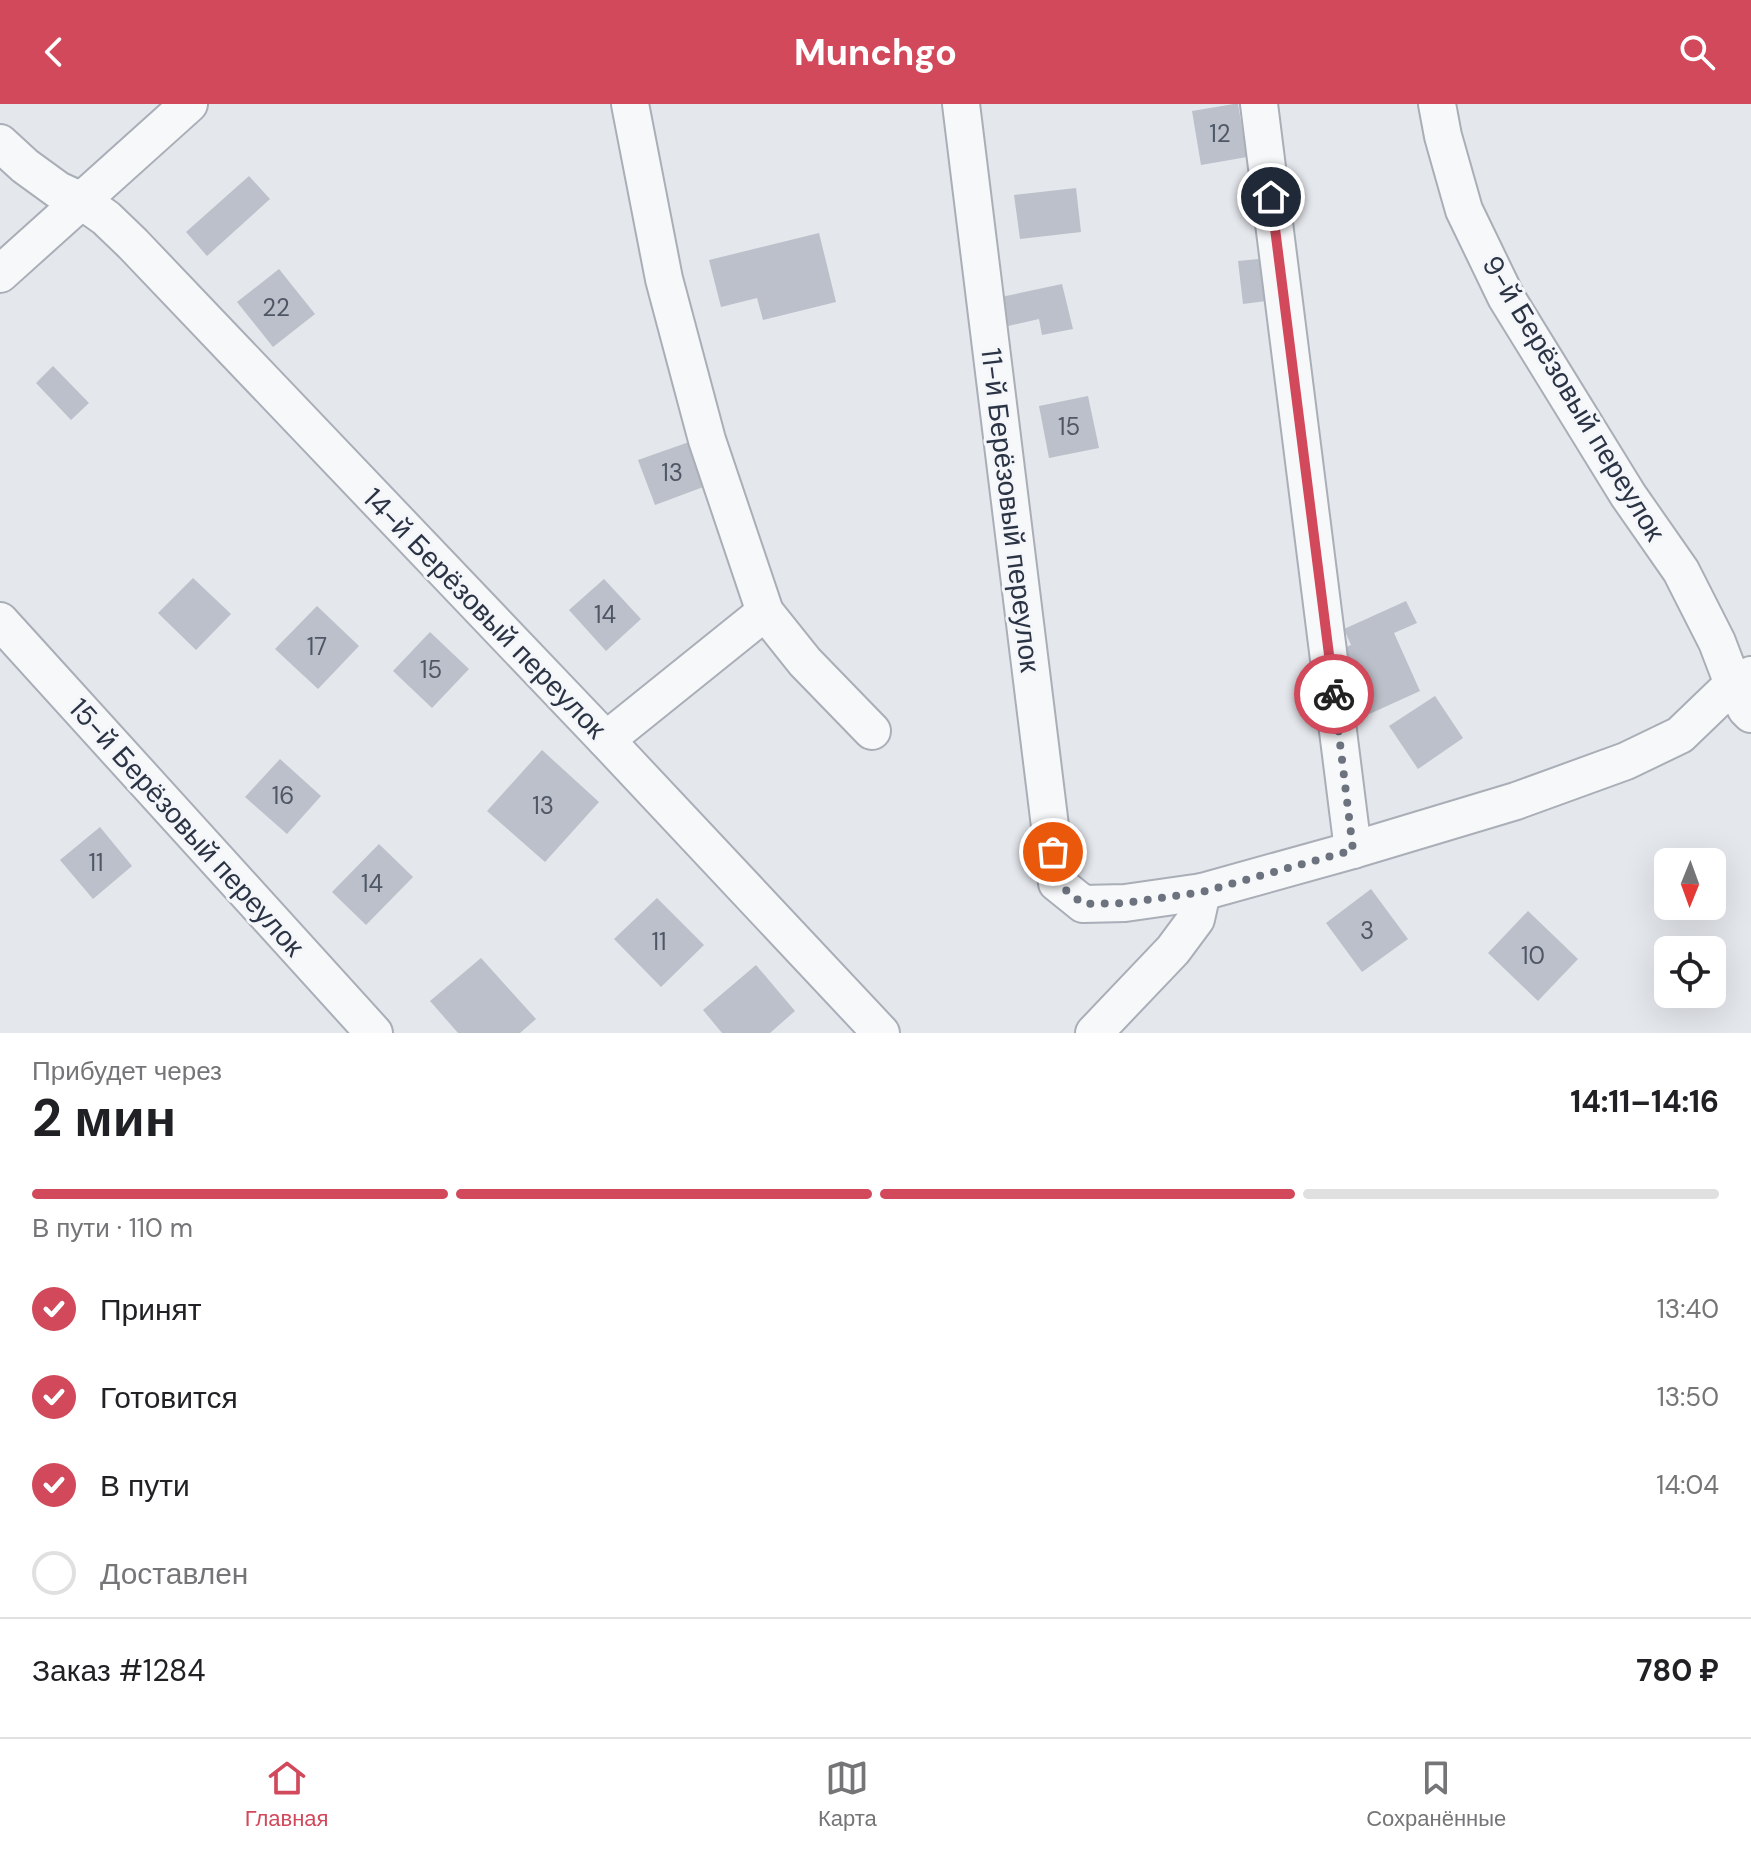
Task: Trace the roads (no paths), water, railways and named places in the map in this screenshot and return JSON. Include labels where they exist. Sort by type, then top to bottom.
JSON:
[{"type":"street","points":[[0,274],[189,104]]},
{"type":"street","points":[[630,104],[664,279],[707,440],[765,612],[805,662],[872,731]]},
{"type":"street","name":"11-й Берёзовый переулок","points":[[961,104],[1057,883],[1083,904],[1125,903],[1202,892]]},
{"type":"street","points":[[1259,104],[1353,850]]},
{"type":"street","name":"9-й Берёзовый переулок","points":[[1437,104],[1464,210],[1506,297],[1628,495],[1681,571],[1745,691]]},
{"type":"street","name":"14-й Берёзовый переулок","points":[[0,143],[58,190],[82,201],[106,218],[133,244],[881,1033]]},
{"type":"street","points":[[606,740],[765,612]]},
{"type":"street","name":"15-й Берёзовый переулок","points":[[0,621],[374,1033]]},
{"type":"street","points":[[1094,1033],[1173,950],[1196,919],[1202,892],[1516,801],[1626,761],[1680,735],[1745,691]]}]
